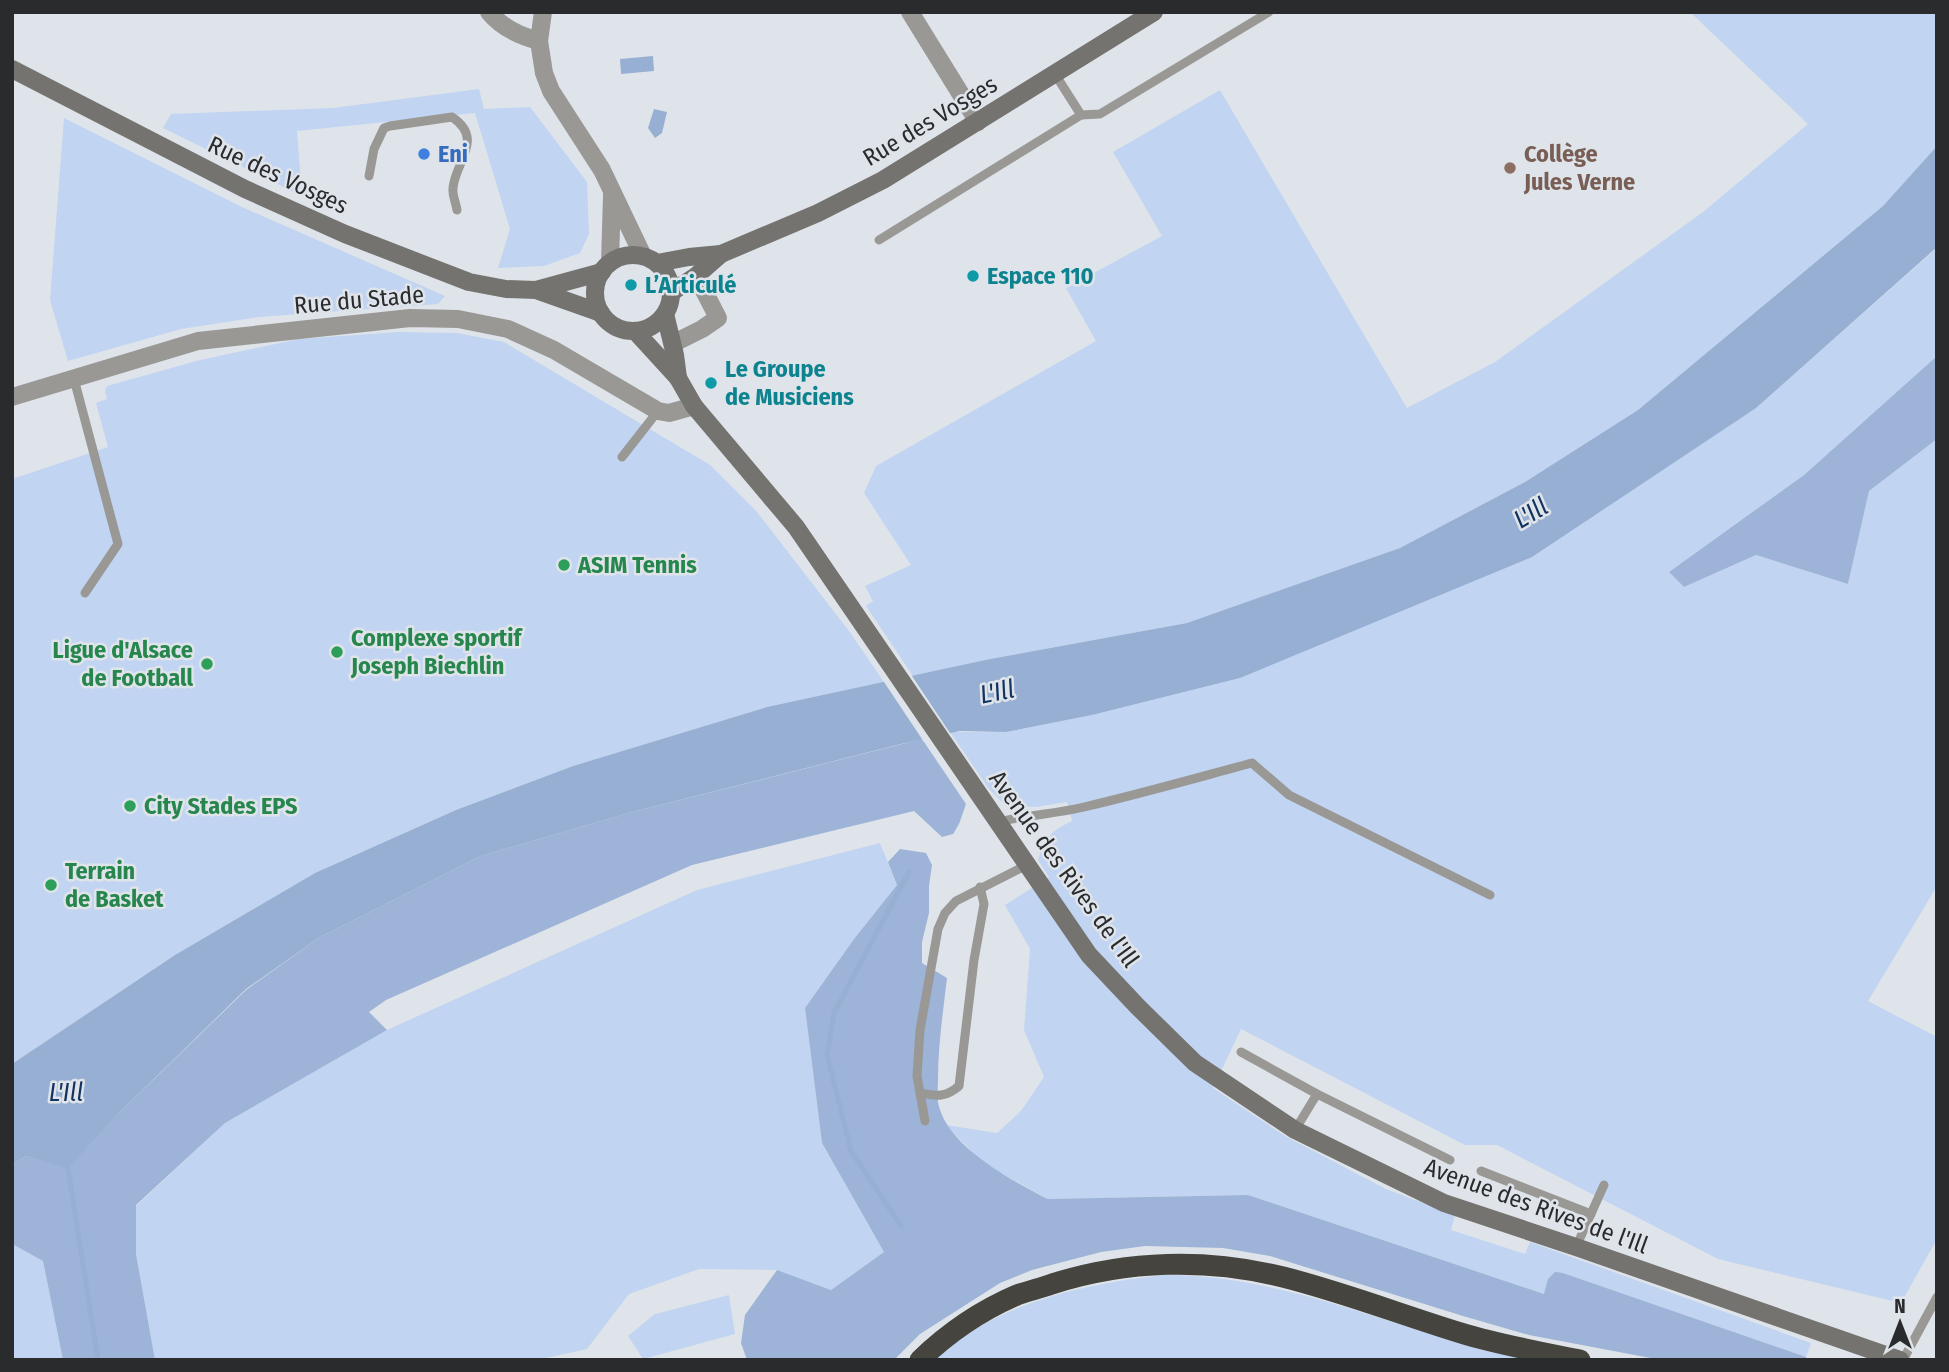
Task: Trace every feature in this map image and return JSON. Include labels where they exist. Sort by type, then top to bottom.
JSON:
[{"type":"highway","points":[[920,1360],[938,1342],[1017,1295],[1076,1276],[1129,1266],[1164,1264],[1211,1266],[1282,1277],[1463,1334],[1580,1360]]},
{"type":"street","points":[[489,12],[497,22],[523,37],[539,41]]},
{"type":"street","points":[[543,12],[539,41],[544,73],[551,91],[602,170],[650,260],[665,271],[670,281],[672,292],[665,314],[657,323],[635,331]]},
{"type":"street","points":[[910,12],[978,122]]},
{"type":"street","name":"Rue des Vosges","points":[[537,290],[606,267],[620,257],[631,255],[650,260],[721,254],[818,213],[872,185],[978,122],[1154,12]]},
{"type":"street","name":"Rue des Vosges","points":[[12,69],[245,189],[345,234],[469,282],[506,289],[537,290],[601,313],[610,323],[635,331]]},
{"type":"street","points":[[601,313],[595,292],[597,282],[606,267],[612,191]]},
{"type":"street","name":"Rue des Vosges","points":[[672,292],[721,254]]},
{"type":"street","points":[[678,341],[718,318],[700,283]]},
{"type":"street","name":"Avenue des Rives de l'Ill","points":[[665,314],[678,378]]},
{"type":"street","name":"Rue du Stade","points":[[12,397],[198,341],[410,318],[458,319],[509,329],[554,350],[658,411]]},
{"type":"street","name":"Avenue des Rives de l'Ill","points":[[635,331],[678,378],[694,406],[796,527],[1089,955],[1195,1063],[1294,1130],[1444,1203],[1901,1360]]},
{"type":"street","points":[[658,411],[669,413],[694,406]]},
{"type":"lane","points":[[879,240],[1081,115],[1100,114],[1269,12]]},
{"type":"lane","points":[[1055,74],[1081,115]]},
{"type":"lane","points":[[369,176],[374,149],[384,128],[452,117],[465,129],[467,140],[453,188],[457,210]]},
{"type":"lane","points":[[74,379],[118,544],[85,593]]},
{"type":"lane","points":[[622,457],[658,411]]},
{"type":"lane","points":[[998,822],[1084,807],[1252,763],[1289,795],[1490,895]]},
{"type":"lane","points":[[925,1122],[917,1076],[920,1030],[938,929],[945,912],[956,901],[1027,864]]},
{"type":"lane","points":[[919,1093],[950,1094],[960,1086],[974,960],[984,904],[980,887]]},
{"type":"lane","points":[[1241,1052],[1317,1094],[1450,1160]]},
{"type":"lane","points":[[1294,1130],[1317,1094]]},
{"type":"lane","points":[[1481,1171],[1591,1214]]},
{"type":"lane","points":[[1576,1247],[1604,1185]]},
{"type":"lane","points":[[1901,1360],[1937,1297]]},
{"type":"shaded area","points":[[1690,12],[1937,12],[1937,146],[1883,206],[1638,410],[1525,482],[1400,548],[1187,623],[913,676],[866,606],[873,601],[865,586],[911,565],[864,493],[876,466],[1096,341],[1066,288],[1162,236],[1113,152],[1220,90],[1407,408],[1495,362],[1703,212],[1808,124]]},
{"type":"shaded area","points":[[479,89],[484,109],[530,107],[587,182],[589,234],[580,253],[544,266],[498,268],[510,229],[475,113],[297,131],[302,196],[163,128],[171,114],[333,108]]},
{"type":"shaded area","points":[[64,118],[242,207],[445,296],[438,304],[259,317],[181,329],[68,361],[50,300]]},
{"type":"shaded area","points":[[1937,248],[1937,356],[1804,475],[1669,572],[1684,587],[1756,555],[1848,584],[1869,491],[1937,439],[1937,886],[1868,1001],[1937,1037],[1937,1239],[1901,1303],[1718,1259],[1497,1145],[1465,1145],[1241,1029],[1213,1088],[1285,1136],[1386,1189],[1455,1215],[1451,1230],[1525,1254],[1530,1242],[1811,1343],[1806,1357],[1563,1273],[1544,1294],[1248,1195],[1048,1199],[983,1163],[946,1125],[997,1133],[1021,1111],[1044,1077],[1024,1030],[1030,949],[1005,905],[1049,877],[1038,860],[1041,852],[1050,836],[1072,821],[1067,802],[1036,807],[1006,806],[989,789],[950,732],[1006,732],[1092,715],[1240,678],[1756,408]]},
{"type":"shaded area","name":"Complexe sportif Joseph Biechlin","points":[[399,332],[457,333],[504,342],[710,465],[757,512],[849,631],[884,682],[767,707],[573,766],[456,810],[315,873],[175,955],[12,1064],[12,479],[108,447],[96,403],[107,399],[107,386],[200,360],[299,339]]},
{"type":"shaded area","points":[[1937,356],[1937,439],[1869,491],[1848,584],[1756,555],[1684,587],[1669,572],[1804,475]]},
{"type":"shaded area","points":[[922,739],[966,804],[953,834],[942,837],[914,811],[692,865],[386,1000],[369,1012],[387,1030],[225,1123],[136,1205],[136,1254],[155,1360],[63,1360],[43,1261],[12,1244],[12,1165],[26,1156],[68,1167],[121,1111],[246,990],[320,937],[481,856],[625,814]]},
{"type":"shaded area","points":[[880,843],[897,885],[805,1008],[822,1143],[884,1252],[831,1290],[777,1270],[699,1269],[629,1294],[587,1349],[537,1360],[155,1360],[136,1254],[136,1206],[225,1123],[387,1030],[697,890]]},
{"type":"shaded area","points":[[900,849],[926,853],[932,865],[929,913],[922,942],[922,963],[947,978],[938,1067],[938,1099],[943,1118],[966,1147],[999,1172],[1048,1199],[1248,1195],[1544,1294],[1548,1279],[1555,1272],[1563,1273],[1806,1357],[1807,1360],[1661,1360],[1529,1335],[1270,1256],[1223,1248],[1145,1246],[1101,1252],[1032,1270],[1000,1283],[920,1334],[894,1360],[747,1360],[741,1343],[745,1315],[777,1270],[831,1290],[884,1252],[822,1143],[805,1008],[897,885],[888,862]]},
{"type":"shaded area","points":[[12,1244],[43,1261],[63,1360],[12,1360]]},
{"type":"shaded area","points":[[1166,1275],[1201,1276],[1268,1287],[1446,1338],[1542,1360],[933,1360],[957,1340],[984,1324],[1042,1299],[1104,1284]]},
{"type":"shaded area","points":[[729,1295],[735,1334],[643,1359],[628,1336],[655,1314]]},
{"type":"water","points":[[653,56],[654,71],[621,74],[620,59]]},
{"type":"water","points":[[654,109],[667,112],[662,133],[655,138],[648,128]]},
{"type":"water","name":"L'Ill","points":[[1937,146],[1936,248],[1756,408],[1532,557],[1240,678],[1092,715],[1006,732],[960,731],[901,744],[625,814],[481,856],[320,937],[246,989],[121,1111],[68,1168],[26,1156],[12,1165],[12,1064],[175,955],[315,873],[456,810],[573,766],[767,707],[990,659],[1187,623],[1400,548],[1525,482],[1638,410],[1883,206]]},
{"type":"pier","points":[[910,673],[952,736],[924,742],[882,679]]},
{"type":"waterway","points":[[901,1226],[851,1151],[827,1055],[834,1013],[909,872]]},
{"type":"waterway","points":[[67,1162],[98,1360]]},
{"type":"place","name":"Eni","points":[[424,154]]},
{"type":"place","name":"Collège Jules Verne","points":[[1510,168]]},
{"type":"place","name":"Espace 110","points":[[973,276]]},
{"type":"place","name":"L’Articulé","points":[[631,285]]},
{"type":"place","name":"Le Groupe de Musiciens","points":[[711,383]]},
{"type":"place","name":"ASIM Tennis","points":[[564,565]]},
{"type":"place","name":"Complexe sportif Joseph Biechlin","points":[[337,652]]},
{"type":"place","name":"Ligue d'Alsace de Football","points":[[207,664]]},
{"type":"place","name":"City Stades EPS","points":[[130,806]]},
{"type":"place","name":"Terrain de Basket","points":[[51,885]]}]
